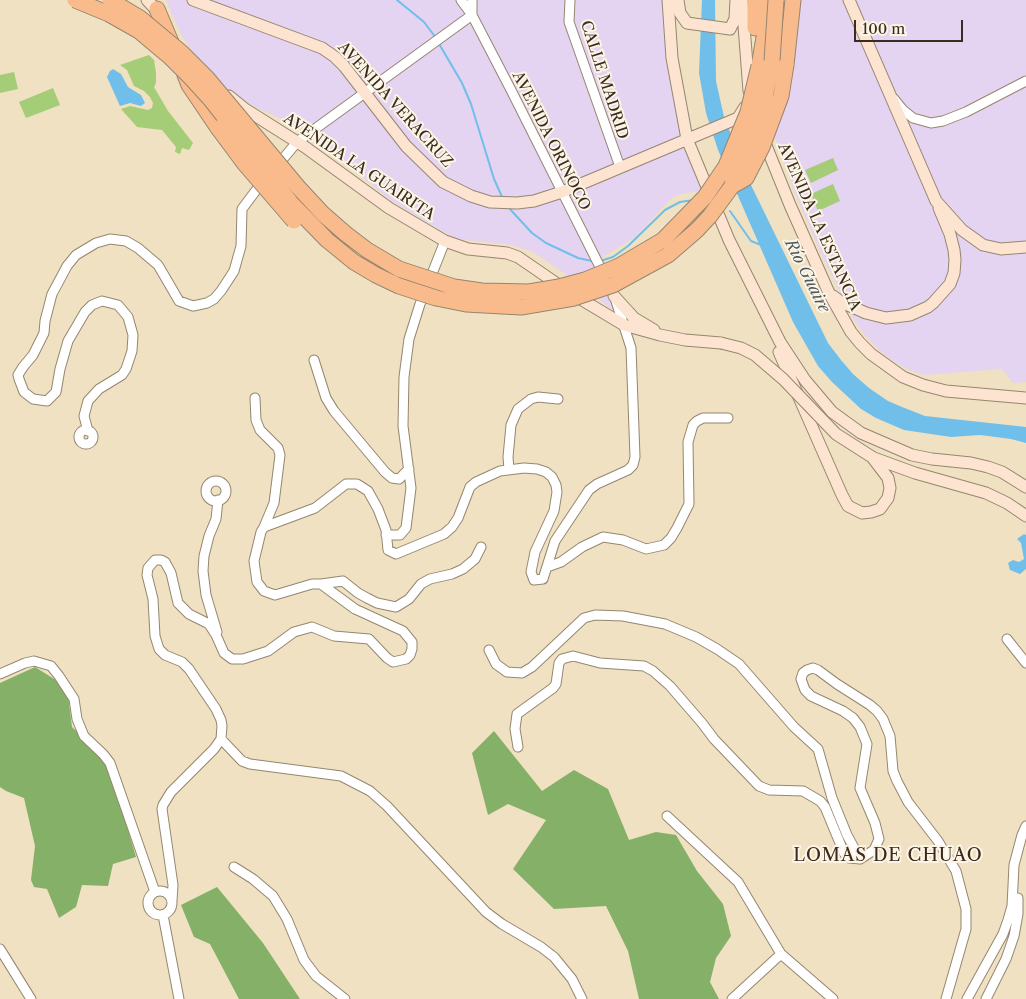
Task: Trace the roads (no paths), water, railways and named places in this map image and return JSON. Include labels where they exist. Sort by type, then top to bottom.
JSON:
[{"type":"highway","points":[[75,0],[139,31],[164,52],[192,79],[210,100],[292,204],[327,240],[354,262],[399,286],[451,302],[521,307],[574,298],[614,285],[668,255],[710,216],[732,186],[746,178],[773,122],[781,96],[793,0]]},
{"type":"highway","points":[[110,0],[140,18],[182,53],[207,78],[323,214],[367,250],[399,269],[454,287],[482,291],[529,292],[585,280],[620,266],[663,240],[705,197],[726,166],[748,112],[765,32],[765,0]]},
{"type":"highway","points":[[122,0],[145,14],[155,23],[177,56]]},
{"type":"highway","points":[[755,0],[759,66]]},
{"type":"highway","points":[[732,186],[735,171],[750,145],[761,118],[768,90],[776,0]]},
{"type":"highway","points":[[153,3],[189,85],[244,163],[294,220],[331,255],[354,262]]},
{"type":"street","name":"AVENIDA VERACRUZ","points":[[193,0],[322,48],[335,57],[366,93],[406,146],[443,182],[471,196],[498,203],[517,203],[534,200],[562,192],[686,139]]},
{"type":"street","name":"AVENIDA ORINOCO","points":[[461,0],[472,15],[614,296],[631,348],[633,465],[628,470],[597,484],[589,490],[555,541],[547,567]]},
{"type":"street","points":[[88,430],[84,416],[88,401],[99,389],[122,374],[126,369],[132,351],[133,335],[128,317],[118,305],[102,301],[92,305],[85,312],[68,341],[60,368],[56,392],[47,400],[33,399],[24,392],[18,379],[20,372],[33,355],[44,333],[52,294],[67,266],[76,255],[96,243],[110,239],[126,242],[138,248],[158,265],[179,301],[193,306],[214,299],[234,271],[241,246],[241,213],[244,205],[297,142],[472,15],[472,0]]},
{"type":"street","name":"CALLE MADRID","points":[[570,0],[569,22],[620,167]]},
{"type":"street","points":[[668,0],[672,58],[686,139],[729,240],[752,287],[780,342],[805,380],[827,407],[847,424],[877,441],[932,459],[972,463],[988,467],[1022,484]]},
{"type":"street","points":[[678,0],[680,14],[687,23],[730,29],[735,19],[736,0]]},
{"type":"street","name":"AVENIDA LA ESTANCIA","points":[[742,0],[749,93],[762,136],[829,294],[851,332],[871,354],[903,377],[923,385],[946,391],[1026,398]]},
{"type":"street","points":[[829,294],[841,302],[866,313],[886,318],[910,315],[928,307],[950,284],[954,273],[955,260],[950,234],[849,0]]},
{"type":"street","name":"AVENIDA LA GUAIRITA","points":[[153,3],[183,47],[244,110],[297,142],[389,208],[445,241],[468,249],[507,253],[518,257],[569,292],[624,325],[667,336],[721,342],[742,348],[755,355],[783,379],[836,434],[872,458],[915,473],[986,493],[1007,503],[1026,516]]},
{"type":"street","points":[[889,93],[913,118],[931,123],[966,112],[1026,81]]},
{"type":"street","points":[[686,139],[739,122],[749,93]]},
{"type":"street","points":[[686,139],[699,133],[739,122],[756,126],[762,136]]},
{"type":"street","points":[[936,201],[962,230],[983,245],[1002,249],[1026,247]]},
{"type":"street","points":[[386,535],[400,535],[406,528],[411,488],[404,447],[403,400],[409,339],[420,304],[445,241]]},
{"type":"street","points":[[752,287],[758,307],[842,495],[848,506],[862,512],[876,511],[884,506],[890,488],[888,478],[872,458]]},
{"type":"street","points":[[614,296],[634,318],[667,336]]},
{"type":"street","points":[[314,360],[326,398],[334,411],[385,472],[392,478],[399,479],[409,470]]},
{"type":"street","points":[[510,470],[508,457],[511,425],[518,409],[531,399],[538,397],[558,399]]},
{"type":"street","points":[[255,398],[256,420],[260,430],[278,448],[280,455],[274,503],[260,532],[254,562],[257,582],[264,591],[275,595],[312,584],[343,581],[358,593],[377,603],[396,607],[409,599],[421,584],[430,579],[452,574],[463,569],[475,558],[481,547]]},
{"type":"street","points":[[264,527],[315,508],[340,488],[352,483],[357,484],[368,491],[378,509],[386,530],[388,550],[396,554],[444,534],[452,527],[458,518],[470,487],[482,478],[510,470],[537,469],[546,472],[552,477],[557,492],[554,511],[532,561],[530,572],[534,580],[543,579],[547,567],[561,562],[582,547],[603,537],[623,540],[646,549],[664,544],[671,538],[678,528],[689,504],[688,442],[693,425],[696,420],[703,418],[728,418]]},
{"type":"street","points":[[218,500],[216,519],[204,556],[203,571],[206,595],[221,647]]},
{"type":"street","points":[[155,892],[150,898],[148,905],[155,914],[163,915],[171,908],[173,885],[162,809],[163,804],[171,792],[214,749],[221,739],[222,720],[186,664],[164,655],[158,649],[147,575],[148,568],[155,560],[161,560],[168,566],[178,603],[189,614],[213,628],[227,657],[237,660],[268,651],[294,632],[312,627],[334,636],[369,639],[393,662],[406,660],[412,649],[412,642],[403,631],[355,609],[321,584]]},
{"type":"street","points":[[489,650],[496,664],[507,672],[522,673],[532,667],[584,618],[595,615],[623,616],[665,624],[696,637],[739,664],[794,727],[818,749],[832,798],[847,835],[860,859]]},
{"type":"street","points":[[1007,639],[1026,662]]},
{"type":"street","points":[[518,747],[515,729],[517,714],[553,688],[556,684],[559,663],[562,659],[573,656],[600,662],[644,666],[653,671],[670,686],[714,738],[759,786],[769,790],[803,791],[820,801],[825,808],[844,854],[849,858],[860,859],[874,850],[879,839],[875,823],[860,788],[866,752],[865,737],[860,727],[849,715],[811,696],[805,690],[801,679],[803,673],[813,668],[818,670],[877,711],[890,736],[893,771],[896,781],[908,802],[938,841],[956,871],[966,909],[966,929],[946,999]]},
{"type":"street","points":[[0,674],[34,660],[51,666],[60,676],[74,699],[77,719],[84,736],[110,763],[155,892]]},
{"type":"street","points":[[221,739],[242,761],[250,764],[341,776],[370,791],[387,806],[486,912],[502,924],[541,947],[554,958],[572,979],[582,999]]},
{"type":"street","points":[[667,816],[738,882],[781,954],[833,999]]},
{"type":"street","points":[[968,999],[1004,934],[1012,906],[1014,865],[1026,826]]},
{"type":"street","points":[[986,999],[1006,959],[1014,936],[1018,914],[1018,898],[1014,865]]},
{"type":"street","points":[[234,867],[253,879],[273,896],[287,919],[304,960],[316,976],[345,999]]},
{"type":"street","points":[[155,892],[166,892],[172,901]]},
{"type":"street","points":[[163,915],[179,999]]},
{"type":"street","points":[[0,949],[31,999]]},
{"type":"street","points":[[732,999],[781,954]]},
{"type":"water","name":"Río Guaire","points":[[702,0],[715,0],[716,81],[724,117],[750,183],[828,343],[853,374],[888,401],[925,416],[1026,427],[1026,443],[980,435],[951,437],[904,430],[876,418],[861,409],[818,366],[793,322],[718,150],[706,113],[699,73]]},
{"type":"water","points":[[113,69],[121,74],[128,87],[141,95],[145,103],[141,106],[130,103],[120,106],[107,77]]},
{"type":"water","points":[[1024,534],[1026,535],[1026,569],[1020,574],[1010,570],[1008,563],[1013,560],[1019,562],[1024,559],[1021,543],[1017,539]]},
{"type":"waterway","points":[[397,0],[424,22],[436,38]]},
{"type":"waterway","points":[[438,42],[462,83],[471,104],[494,179],[503,199]]},
{"type":"waterway","points":[[600,261],[613,257],[628,246],[665,210],[680,202],[694,200]]},
{"type":"waterway","points":[[508,207],[532,233],[546,243],[578,258],[592,261]]},
{"type":"waterway","points":[[730,211],[751,241],[761,245]]},
{"type":"district","name":"LOMAS DE CHUAO","points":[[888,856]]}]
